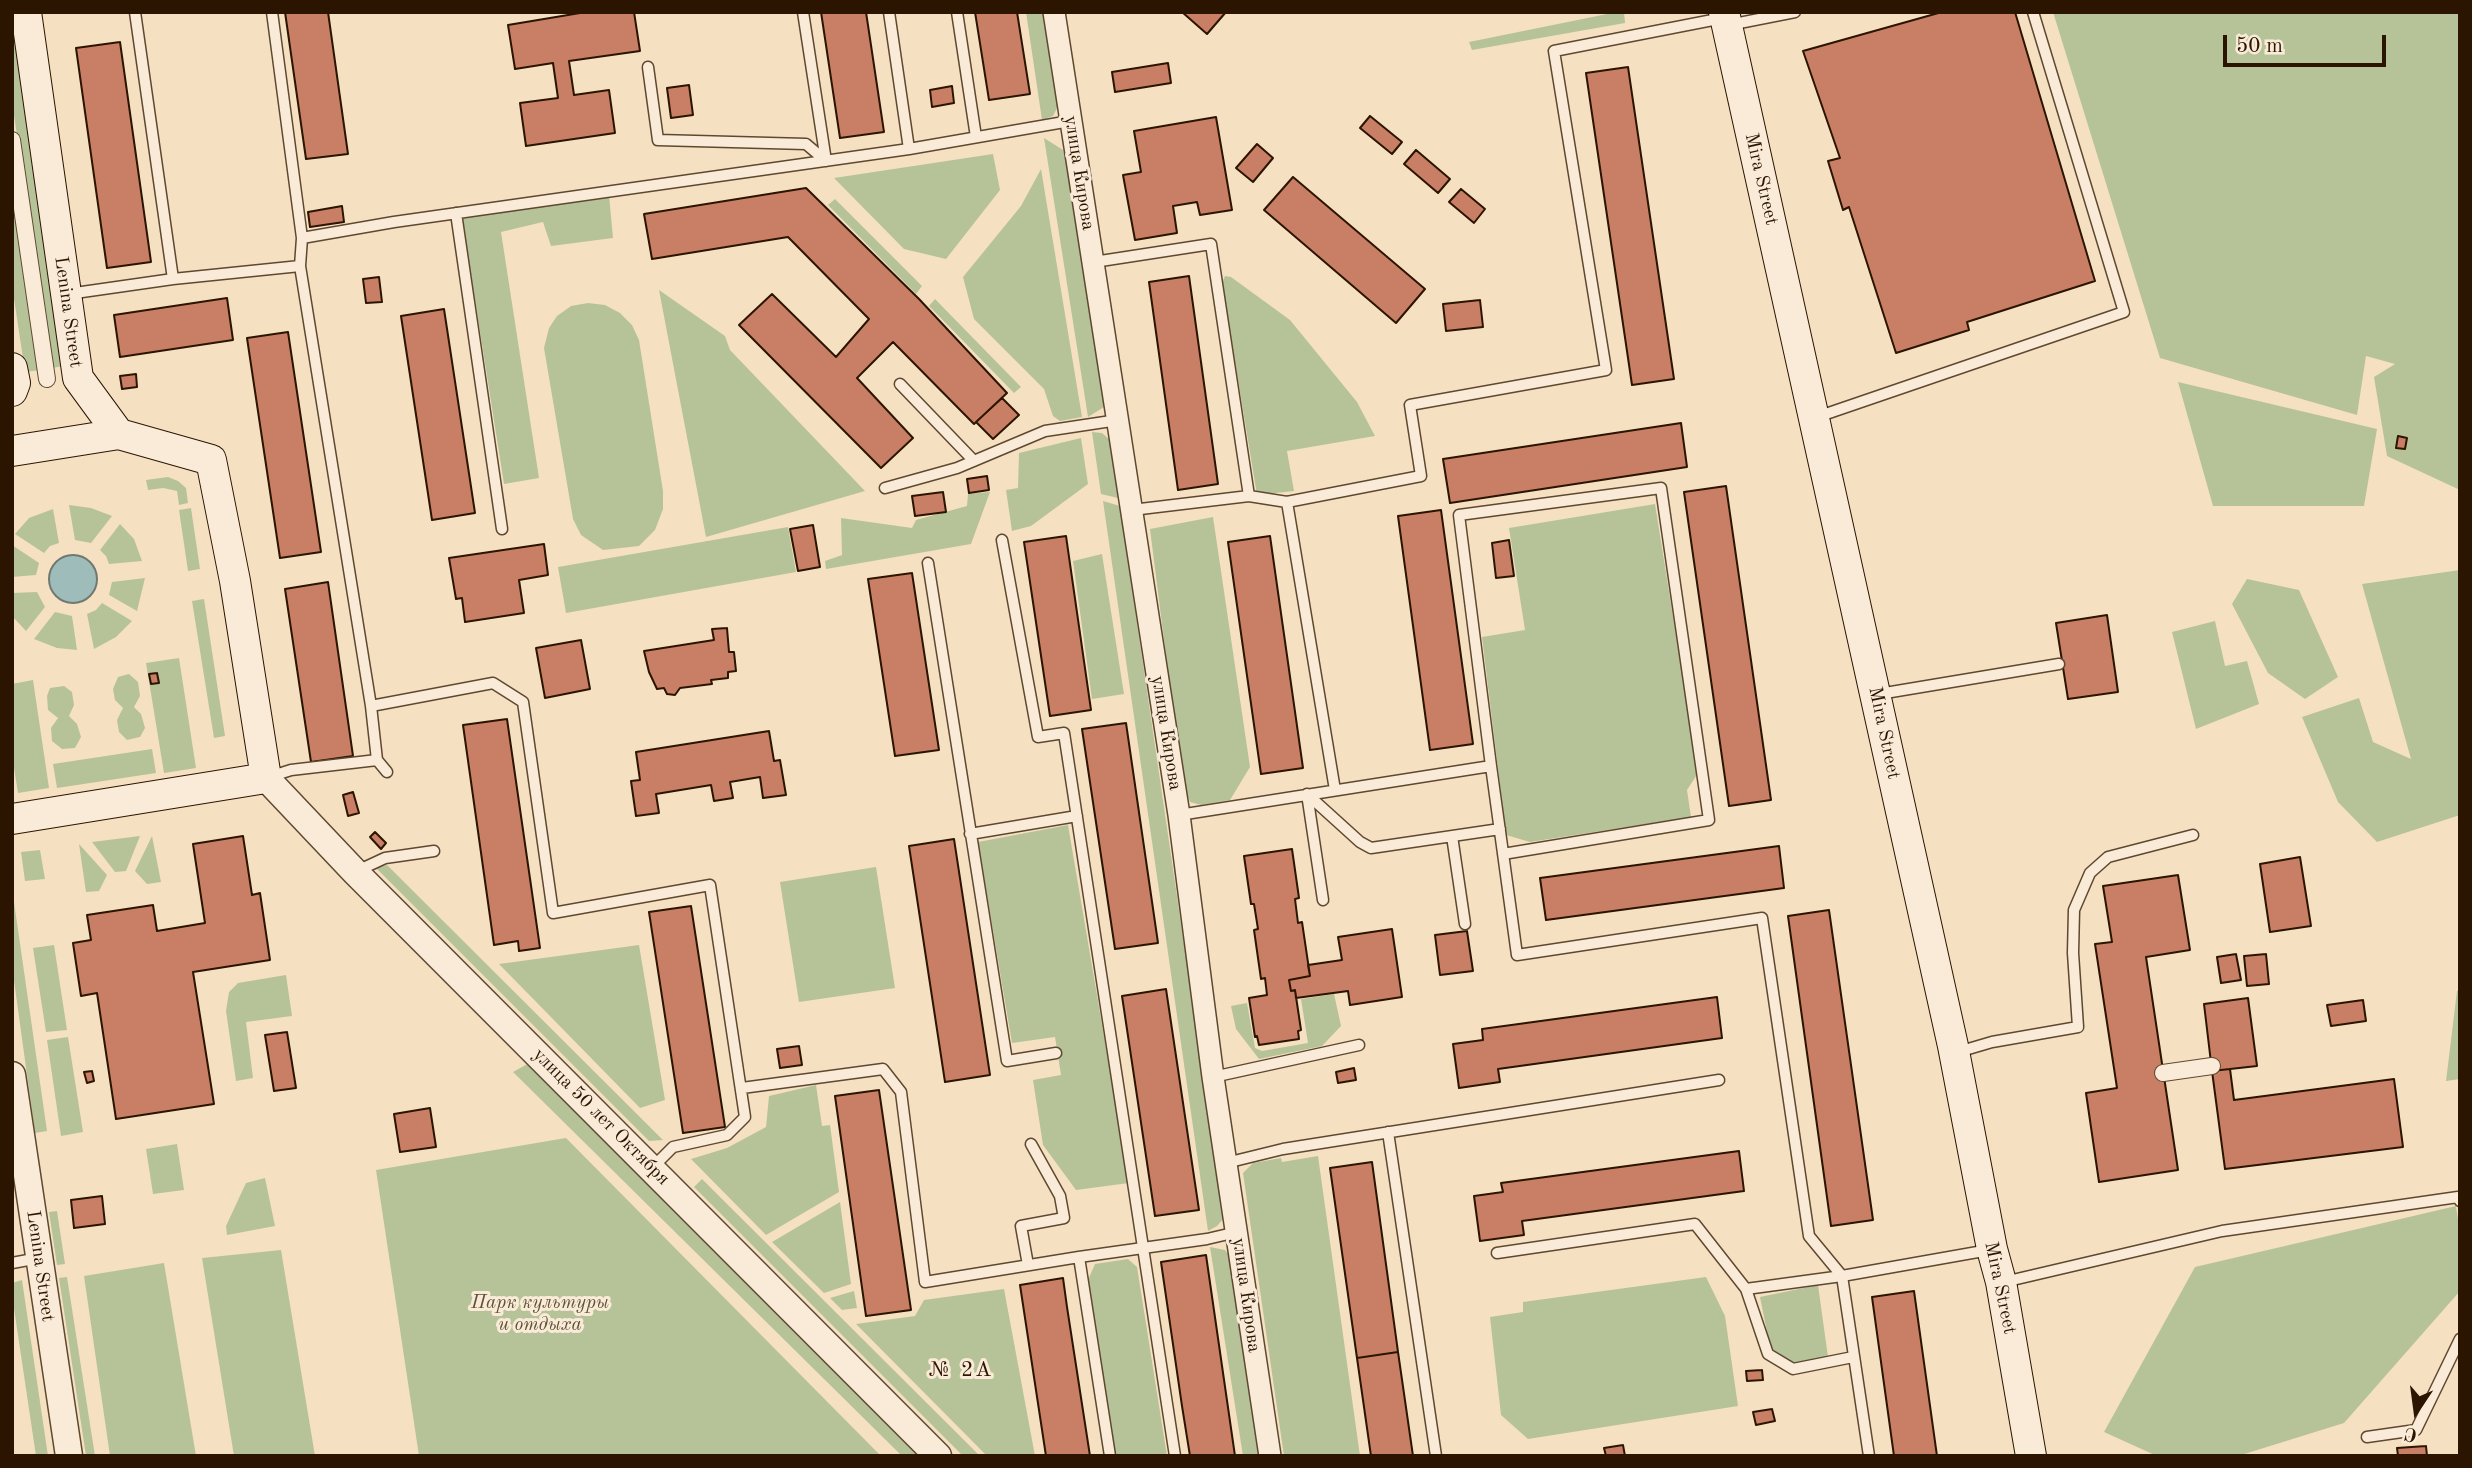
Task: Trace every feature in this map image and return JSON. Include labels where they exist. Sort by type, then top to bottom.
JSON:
[{"type":"main road","name":"Lenina Street","points":[[26,12],[78,378],[119,434]]},
{"type":"main road","name":"Mira Street","points":[[1726,18],[1955,1053],[1992,1249],[2001,1282],[2031,1456]]},
{"type":"main road","points":[[12,368],[15,383],[12,391]]},
{"type":"main road","points":[[12,451],[119,434],[211,460],[235,581],[266,778],[12,820]]},
{"type":"street","name":"улица Кирова","points":[[1054,12],[1179,815],[1213,1077],[1270,1456]]},
{"type":"street","points":[[12,140],[47,379]]},
{"type":"street","name":"улица 50 лет Октября","points":[[266,778],[355,873],[938,1456]]},
{"type":"street","points":[[2163,1073],[2212,1066]]},
{"type":"street","name":"Lenina Street","points":[[12,1075],[69,1456]]},
{"type":"lane","points":[[135,12],[173,279]]},
{"type":"lane","points":[[272,12],[302,238],[300,266],[372,706],[377,760],[387,772]]},
{"type":"lane","points":[[803,12],[826,161]]},
{"type":"lane","points":[[889,12],[909,149]]},
{"type":"lane","points":[[957,12],[976,137]]},
{"type":"lane","points":[[1132,510],[1249,496],[1287,502],[1421,476],[1410,405],[1606,370],[1554,51],[1726,18],[1795,12]]},
{"type":"lane","points":[[1814,418],[1891,397],[2124,312],[2033,12]]},
{"type":"lane","points":[[648,67],[658,140],[806,144],[826,161]]},
{"type":"lane","points":[[302,238],[456,213],[909,149],[1070,121]]},
{"type":"lane","points":[[456,213],[502,529]]},
{"type":"lane","points":[[1094,262],[1211,244],[1249,496]]},
{"type":"lane","points":[[65,294],[173,279],[300,266]]},
{"type":"lane","points":[[900,384],[974,461]]},
{"type":"lane","points":[[885,488],[957,468],[1045,431],[1118,420]]},
{"type":"lane","points":[[1503,854],[1709,820],[1661,488],[1459,515],[1491,766],[1500,828],[1503,854],[1517,956],[1762,918],[1809,1236],[1842,1276],[1869,1456]]},
{"type":"lane","points":[[1287,502],[1335,790]]},
{"type":"lane","points":[[1002,540],[1038,737],[1064,733],[1175,1456]]},
{"type":"lane","points":[[929,563],[1007,1061],[1056,1053]]},
{"type":"lane","points":[[1876,695],[2059,664]]},
{"type":"lane","points":[[372,706],[493,683],[523,702],[553,913],[710,885],[745,1117],[727,1135],[673,1147],[652,1168]]},
{"type":"lane","points":[[266,778],[291,770],[377,760]]},
{"type":"lane","points":[[1179,815],[1491,766]]},
{"type":"lane","points":[[1307,794],[1360,842],[1371,848],[1500,828]]},
{"type":"lane","points":[[1307,794],[1323,900]]},
{"type":"lane","points":[[970,834],[1077,816]]},
{"type":"lane","points":[[1955,1053],[1992,1042],[2078,1027],[2074,910],[2090,873],[2108,857],[2193,835]]},
{"type":"lane","points":[[1452,836],[1465,924]]},
{"type":"lane","points":[[355,873],[385,858],[434,851]]},
{"type":"lane","points":[[1213,1077],[1359,1045]]},
{"type":"lane","points":[[742,1088],[883,1069],[901,1092],[925,1283],[1237,1232]]},
{"type":"lane","points":[[1226,1163],[1283,1149],[1719,1080]]},
{"type":"lane","points":[[1388,1132],[1436,1456]]},
{"type":"lane","points":[[1028,1265],[1021,1226],[1064,1217],[1060,1196],[1031,1144]]},
{"type":"lane","points":[[2001,1282],[2222,1231],[2458,1197],[2460,1201]]},
{"type":"lane","points":[[1497,1253],[1695,1224],[1746,1289],[1768,1354],[1793,1369],[1853,1357]]},
{"type":"lane","points":[[1746,1289],[1842,1276],[1992,1249]]},
{"type":"lane","points":[[1079,1256],[1110,1456]]},
{"type":"lane","points":[[12,1263],[39,1258]]},
{"type":"lane","points":[[2367,1437],[2416,1430],[2460,1339]]},
{"type":"green space","points":[[12,12],[69,365],[52,368],[12,102]]},
{"type":"green space","points":[[1026,12],[1045,12],[1059,104],[1053,116],[1042,120]]},
{"type":"green space","points":[[1624,12],[1625,23],[1472,50],[1469,42]]},
{"type":"green space","points":[[2053,12],[2460,12],[2460,490],[2387,456],[2374,377],[2395,364],[2366,356],[2357,415],[2160,358]]},
{"type":"green space","points":[[1044,138],[1063,150],[1067,162],[1104,407],[1088,417]]},
{"type":"green space","points":[[993,154],[1000,190],[946,259],[904,249],[834,178]]},
{"type":"green space","points":[[1041,169],[1082,417],[1060,421],[1053,416],[1044,389],[974,319],[963,277],[1021,206]]},
{"type":"green space","points":[[12,172],[41,370],[25,372],[12,285]]},
{"type":"green space","points":[[609,195],[613,238],[551,246],[543,222],[501,232],[539,478],[504,484],[462,217]]},
{"type":"green space","points":[[835,199],[922,286],[916,294],[828,205]]},
{"type":"green space","points":[[1225,276],[1231,277],[1290,320],[1357,402],[1375,436],[1287,451],[1294,491],[1257,495],[1222,283]]},
{"type":"green space","points":[[659,290],[725,336],[730,350],[865,491],[706,537]]},
{"type":"green space","points":[[935,299],[1021,387],[1014,393],[929,306]]},
{"type":"green space","points":[[588,303],[605,305],[620,313],[632,325],[639,340],[663,491],[663,509],[655,530],[639,546],[603,550],[581,535],[573,519],[544,348],[549,328],[557,316],[571,306]]},
{"type":"green space","points":[[2178,382],[2377,429],[2364,506],[2213,506]]},
{"type":"green space","points":[[1092,432],[1102,433],[1109,439],[1118,498],[1101,494]]},
{"type":"green space","points":[[1081,438],[1088,484],[1031,526],[1012,531],[1006,490],[1018,488],[1019,453]]},
{"type":"green space","points":[[168,477],[186,488],[188,503],[179,505],[177,491],[163,488],[148,490],[146,480]]},
{"type":"green space","points":[[990,492],[971,544],[826,569],[825,561],[842,555],[841,518],[912,528],[916,520],[967,506],[968,494]]},
{"type":"green space","points":[[1103,501],[1120,506],[1224,1218],[1208,1231]]},
{"type":"green space","points":[[1655,504],[1698,773],[1687,790],[1691,817],[1530,842],[1506,835],[1482,637],[1525,630],[1509,528]]},
{"type":"green space","points":[[69,505],[91,508],[112,516],[91,543],[75,540]]},
{"type":"green space","points":[[191,508],[200,569],[188,571],[179,510]]},
{"type":"green space","points":[[53,509],[59,543],[50,546],[44,553],[15,534],[29,518]]},
{"type":"green space","points":[[1213,517],[1250,767],[1230,800],[1201,805],[1190,802],[1182,783],[1150,529]]},
{"type":"green space","points":[[120,524],[134,539],[142,561],[109,564],[100,550]]},
{"type":"green space","points":[[788,527],[796,572],[566,613],[558,567]]},
{"type":"green space","points":[[12,545],[39,563],[36,575],[12,577]]},
{"type":"green space","points":[[1102,554],[1124,694],[1092,699],[1073,561]]},
{"type":"green space","points":[[2460,570],[2460,815],[2377,842],[2338,802],[2302,717],[2359,698],[2373,742],[2411,759],[2362,584]]},
{"type":"green space","points":[[145,578],[137,611],[109,595],[112,582]]},
{"type":"green space","points":[[2247,579],[2299,590],[2338,677],[2305,699],[2268,673],[2232,604]]},
{"type":"green space","points":[[37,592],[45,607],[26,631],[12,616],[12,593]]},
{"type":"green space","points":[[204,599],[225,736],[214,738],[192,601]]},
{"type":"green space","points":[[102,603],[132,621],[116,637],[94,649],[87,614]]},
{"type":"green space","points":[[55,612],[72,616],[77,650],[57,648],[34,639]]},
{"type":"green space","points":[[2215,621],[2225,666],[2247,661],[2259,704],[2196,729],[2172,632]]},
{"type":"green space","points":[[179,658],[196,768],[164,773],[146,663]]},
{"type":"green space","points":[[129,674],[138,682],[140,696],[134,707],[141,714],[145,728],[140,737],[127,740],[119,732],[117,720],[123,708],[115,700],[113,689],[118,677]]},
{"type":"green space","points":[[33,680],[49,788],[18,793],[12,755],[12,684]]},
{"type":"green space","points":[[64,686],[72,692],[74,705],[69,716],[77,724],[81,737],[75,748],[62,749],[52,741],[51,728],[58,718],[48,710],[47,696],[50,688]]},
{"type":"green space","points":[[152,749],[156,773],[57,788],[53,764]]},
{"type":"green space","points":[[1068,825],[1129,1183],[1076,1190],[1043,1145],[1033,1080],[1061,1075],[1055,1037],[1012,1043],[978,842]]},
{"type":"green space","points":[[140,836],[126,871],[115,872],[92,842]]},
{"type":"green space","points":[[152,836],[161,882],[147,884],[135,871]]},
{"type":"green space","points":[[79,844],[107,875],[99,891],[86,892]]},
{"type":"green space","points":[[40,850],[45,879],[25,881],[21,852]]},
{"type":"green space","points":[[387,865],[663,1140],[649,1141],[376,868]]},
{"type":"green space","points":[[876,867],[895,988],[799,1002],[780,882]]},
{"type":"green space","points":[[12,888],[47,1131],[35,1133],[12,966]]},
{"type":"green space","points":[[54,945],[67,1030],[46,1032],[33,948]]},
{"type":"green space","points":[[639,945],[665,1100],[640,1108],[499,964]]},
{"type":"green space","points":[[286,975],[292,1016],[246,1022],[253,1078],[236,1081],[226,1011],[229,992],[238,983]]},
{"type":"green space","points":[[2460,990],[2460,1079],[2446,1081],[2457,991]]},
{"type":"green space","points":[[1334,994],[1341,1026],[1322,1046],[1259,1059],[1236,1029],[1231,1006],[1247,1003],[1255,1048],[1262,1051],[1308,1043],[1301,999]]},
{"type":"green space","points":[[68,1037],[83,1132],[61,1136],[47,1040]]},
{"type":"green space","points":[[531,1062],[921,1456],[902,1456],[513,1072]]},
{"type":"green space","points":[[816,1085],[822,1126],[830,1125],[839,1192],[766,1235],[691,1159],[727,1148],[766,1127],[769,1096]]},
{"type":"green space","name":"Парк культуры и отдыха","points":[[566,1138],[881,1456],[419,1456],[376,1170]]},
{"type":"green space","points":[[177,1144],[184,1190],[153,1194],[146,1149]]},
{"type":"green space","points":[[1318,1156],[1360,1456],[1284,1456],[1243,1173],[1253,1163],[1281,1158],[1282,1162]]},
{"type":"green space","points":[[265,1178],[275,1226],[227,1235],[226,1226],[246,1183]]},
{"type":"green space","points":[[702,1179],[980,1456],[963,1456],[694,1187]]},
{"type":"green space","points":[[840,1202],[851,1284],[824,1293],[772,1242]]},
{"type":"green space","points":[[2456,1206],[2460,1233],[2460,1291],[2344,1423],[2238,1456],[2157,1456],[2104,1432],[2195,1267]]},
{"type":"green space","points":[[57,1211],[65,1264],[57,1265],[49,1212]]},
{"type":"green space","points":[[1210,1247],[1225,1250],[1229,1255],[1260,1456],[1243,1456]]},
{"type":"green space","points":[[281,1250],[315,1456],[234,1456],[202,1258]]},
{"type":"green space","points":[[1128,1259],[1137,1267],[1167,1456],[1114,1456],[1088,1280],[1095,1264]]},
{"type":"green space","points":[[164,1263],[196,1456],[110,1456],[84,1276]]},
{"type":"green space","points":[[67,1277],[95,1456],[86,1456],[59,1278]]},
{"type":"green space","points":[[1706,1277],[1725,1316],[1738,1406],[1528,1439],[1501,1415],[1490,1317],[1523,1312],[1523,1302]]},
{"type":"green space","points":[[22,1280],[48,1456],[36,1456],[12,1295],[12,1283]]},
{"type":"green space","points":[[1818,1285],[1828,1357],[1795,1363],[1781,1359],[1770,1347],[1760,1297]]},
{"type":"green space","points":[[1004,1289],[1035,1456],[987,1456],[856,1324],[915,1316],[924,1300]]},
{"type":"green space","points":[[854,1291],[857,1308],[842,1310],[830,1298]]},
{"type":"water","points":[[73,555],[90,562],[97,579],[90,596],[73,603],[56,596],[49,579],[56,562]]},
{"type":"building","points":[[285,12],[328,12],[348,154],[306,159]]},
{"type":"building","points":[[586,12],[634,12],[640,51],[569,61],[574,95],[609,90],[615,133],[526,146],[520,103],[558,98],[553,63],[515,69],[508,25]]},
{"type":"building","points":[[821,12],[866,12],[884,132],[840,138]]},
{"type":"building","points":[[975,12],[1017,12],[1030,94],[989,100]]},
{"type":"building","points":[[1182,12],[1226,12],[1207,34]]},
{"type":"building","points":[[1942,12],[2015,12],[2095,281],[1967,322],[1969,330],[1896,353],[1849,207],[1843,210],[1828,161],[1840,158],[1803,51]]},
{"type":"building","points":[[120,42],[151,262],[107,268],[76,48]]},
{"type":"building","points":[[1168,63],[1171,83],[1115,92],[1112,72]]},
{"type":"building","points":[[1628,67],[1674,379],[1632,385],[1586,73]]},
{"type":"building","points":[[689,85],[693,115],[671,118],[667,88]]},
{"type":"building","points":[[952,86],[954,103],[932,107],[930,90]]},
{"type":"building","points":[[1370,116],[1402,142],[1392,154],[1360,128]]},
{"type":"building","points":[[1216,117],[1232,210],[1200,215],[1197,202],[1173,206],[1177,233],[1135,240],[1123,175],[1141,172],[1134,131]]},
{"type":"building","points":[[1257,144],[1273,158],[1253,182],[1236,168]]},
{"type":"building","points":[[1416,150],[1450,179],[1438,193],[1404,164]]},
{"type":"building","points":[[1293,177],[1425,289],[1396,323],[1264,210]]},
{"type":"building","points":[[806,188],[919,299],[1007,393],[974,424],[893,342],[857,378],[913,438],[881,468],[739,325],[772,294],[836,357],[869,319],[788,237],[652,259],[644,214]]},
{"type":"building","points":[[1461,189],[1485,209],[1474,223],[1449,202]]},
{"type":"building","points":[[342,206],[344,222],[310,227],[308,212]]},
{"type":"building","points":[[1189,276],[1218,484],[1178,490],[1149,282]]},
{"type":"building","points":[[379,277],[382,302],[366,303],[363,279]]},
{"type":"building","points":[[227,298],[233,340],[120,357],[114,315]]},
{"type":"building","points":[[1480,300],[1483,327],[1446,331],[1443,304]]},
{"type":"building","points":[[444,309],[475,513],[432,520],[401,316]]},
{"type":"building","points":[[288,332],[321,552],[280,558],[247,338]]},
{"type":"building","points":[[136,374],[137,387],[122,389],[120,376]]},
{"type":"building","points":[[1002,398],[1019,415],[993,439],[976,422]]},
{"type":"building","points":[[1681,423],[1687,467],[1450,503],[1443,459]]},
{"type":"building","points":[[2398,436],[2407,438],[2405,449],[2396,448]]},
{"type":"building","points":[[987,476],[989,490],[969,493],[967,479]]},
{"type":"building","points":[[1726,486],[1771,800],[1729,806],[1684,492]]},
{"type":"building","points":[[943,492],[946,512],[915,516],[912,496]]},
{"type":"building","points":[[1441,510],[1473,744],[1430,750],[1398,516]]},
{"type":"building","points":[[813,525],[820,567],[798,571],[790,529]]},
{"type":"building","points":[[1066,536],[1091,710],[1050,716],[1024,542]]},
{"type":"building","points":[[1270,536],[1303,768],[1261,774],[1228,542]]},
{"type":"building","points":[[1509,540],[1514,576],[1496,578],[1492,543]]},
{"type":"building","points":[[544,544],[548,575],[519,580],[524,613],[465,622],[462,598],[456,599],[449,558]]},
{"type":"building","points":[[912,573],[939,750],[895,756],[868,579]]},
{"type":"building","points":[[328,582],[353,756],[311,762],[285,589]]},
{"type":"building","points":[[2107,615],[2118,692],[2068,699],[2056,623]]},
{"type":"building","points":[[727,628],[729,652],[734,652],[736,671],[728,672],[728,678],[711,680],[712,684],[680,688],[675,695],[667,694],[664,688],[657,689],[644,651],[714,640],[712,629]]},
{"type":"building","points":[[581,640],[590,689],[545,698],[536,648]]},
{"type":"building","points":[[157,673],[159,683],[151,684],[149,674]]},
{"type":"building","points":[[507,719],[540,948],[519,951],[518,941],[494,945],[463,725]]},
{"type":"building","points":[[1126,723],[1158,943],[1115,949],[1082,729]]},
{"type":"building","points":[[769,731],[774,761],[780,760],[786,795],[763,798],[760,777],[730,782],[733,798],[714,801],[711,785],[656,794],[659,813],[636,816],[631,781],[640,780],[636,752]]},
{"type":"building","points":[[353,792],[359,813],[348,816],[343,795]]},
{"type":"building","points":[[375,832],[386,843],[381,849],[370,837]]},
{"type":"building","points":[[243,836],[252,895],[260,893],[270,960],[193,972],[214,1104],[116,1119],[97,993],[81,996],[73,943],[91,940],[87,915],[153,905],[157,931],[205,923],[193,844]]},
{"type":"building","points":[[954,839],[990,1075],[945,1082],[909,846]]},
{"type":"building","points":[[1779,846],[1784,888],[1546,920],[1540,878]]},
{"type":"building","points":[[1292,849],[1299,898],[1295,899],[1298,923],[1302,922],[1310,976],[1289,980],[1291,991],[1295,990],[1301,1030],[1298,1031],[1299,1039],[1259,1045],[1257,1036],[1255,1037],[1249,998],[1267,995],[1265,978],[1261,979],[1254,930],[1258,929],[1254,904],[1251,904],[1244,856]]},
{"type":"building","points":[[2300,857],[2311,926],[2270,932],[2260,864]]},
{"type":"building","points":[[2178,875],[2190,950],[2146,957],[2178,1170],[2099,1182],[2086,1093],[2117,1088],[2095,944],[2112,942],[2103,886]]},
{"type":"building","points":[[691,906],[725,1127],[683,1133],[649,912]]},
{"type":"building","points":[[1829,910],[1873,1220],[1831,1226],[1788,916]]},
{"type":"building","points":[[1392,929],[1402,997],[1350,1005],[1348,991],[1296,998],[1295,990],[1291,991],[1289,980],[1310,976],[1308,965],[1342,960],[1338,937]]},
{"type":"building","points":[[1467,931],[1473,971],[1440,975],[1435,935]]},
{"type":"building","points":[[2236,954],[2241,980],[2221,983],[2217,957]]},
{"type":"building","points":[[2266,954],[2269,984],[2247,986],[2244,956]]},
{"type":"building","points":[[1166,989],[1199,1210],[1155,1216],[1122,996]]},
{"type":"building","points":[[1717,997],[1722,1038],[1498,1069],[1500,1082],[1459,1088],[1453,1044],[1483,1040],[1482,1029]]},
{"type":"building","points":[[2248,998],[2257,1066],[2212,1071],[2204,1004]]},
{"type":"building","points":[[2363,1000],[2366,1021],[2331,1026],[2327,1005]]},
{"type":"building","points":[[287,1032],[296,1088],[274,1091],[265,1035]]},
{"type":"building","points":[[799,1046],[802,1065],[780,1068],[777,1049]]},
{"type":"building","points":[[1354,1068],[1356,1080],[1338,1083],[1336,1072]]},
{"type":"building","points":[[2230,1069],[2234,1100],[2394,1079],[2403,1147],[2225,1169],[2212,1071]]},
{"type":"building","points":[[92,1071],[94,1081],[87,1083],[84,1072]]},
{"type":"building","points":[[879,1090],[911,1310],[866,1316],[835,1096]]},
{"type":"building","points":[[430,1108],[436,1147],[400,1152],[394,1114]]},
{"type":"building","points":[[1739,1151],[1744,1191],[1522,1221],[1524,1235],[1480,1241],[1474,1196],[1503,1192],[1501,1183]]},
{"type":"building","points":[[1372,1162],[1398,1352],[1357,1358],[1330,1168]]},
{"type":"building","points":[[102,1196],[105,1224],[74,1228],[71,1200]]},
{"type":"building","points":[[1206,1255],[1235,1456],[1190,1456],[1161,1262]]},
{"type":"building","points":[[1063,1278],[1090,1456],[1046,1456],[1020,1285]]},
{"type":"building","points":[[1914,1291],[1937,1456],[1894,1456],[1872,1297]]},
{"type":"building","points":[[1398,1352],[1413,1456],[1371,1456],[1357,1358]]},
{"type":"building","points":[[1762,1370],[1763,1380],[1747,1381],[1746,1371]]},
{"type":"building","points":[[1772,1409],[1775,1421],[1756,1425],[1753,1412]]},
{"type":"building","points":[[1623,1445],[1625,1456],[1606,1456],[1604,1448]]},
{"type":"building","points":[[2426,1446],[2427,1456],[2398,1456],[2397,1448]]},
{"type":"district","name":"№ 2А","points":[[961,1370]]}]
